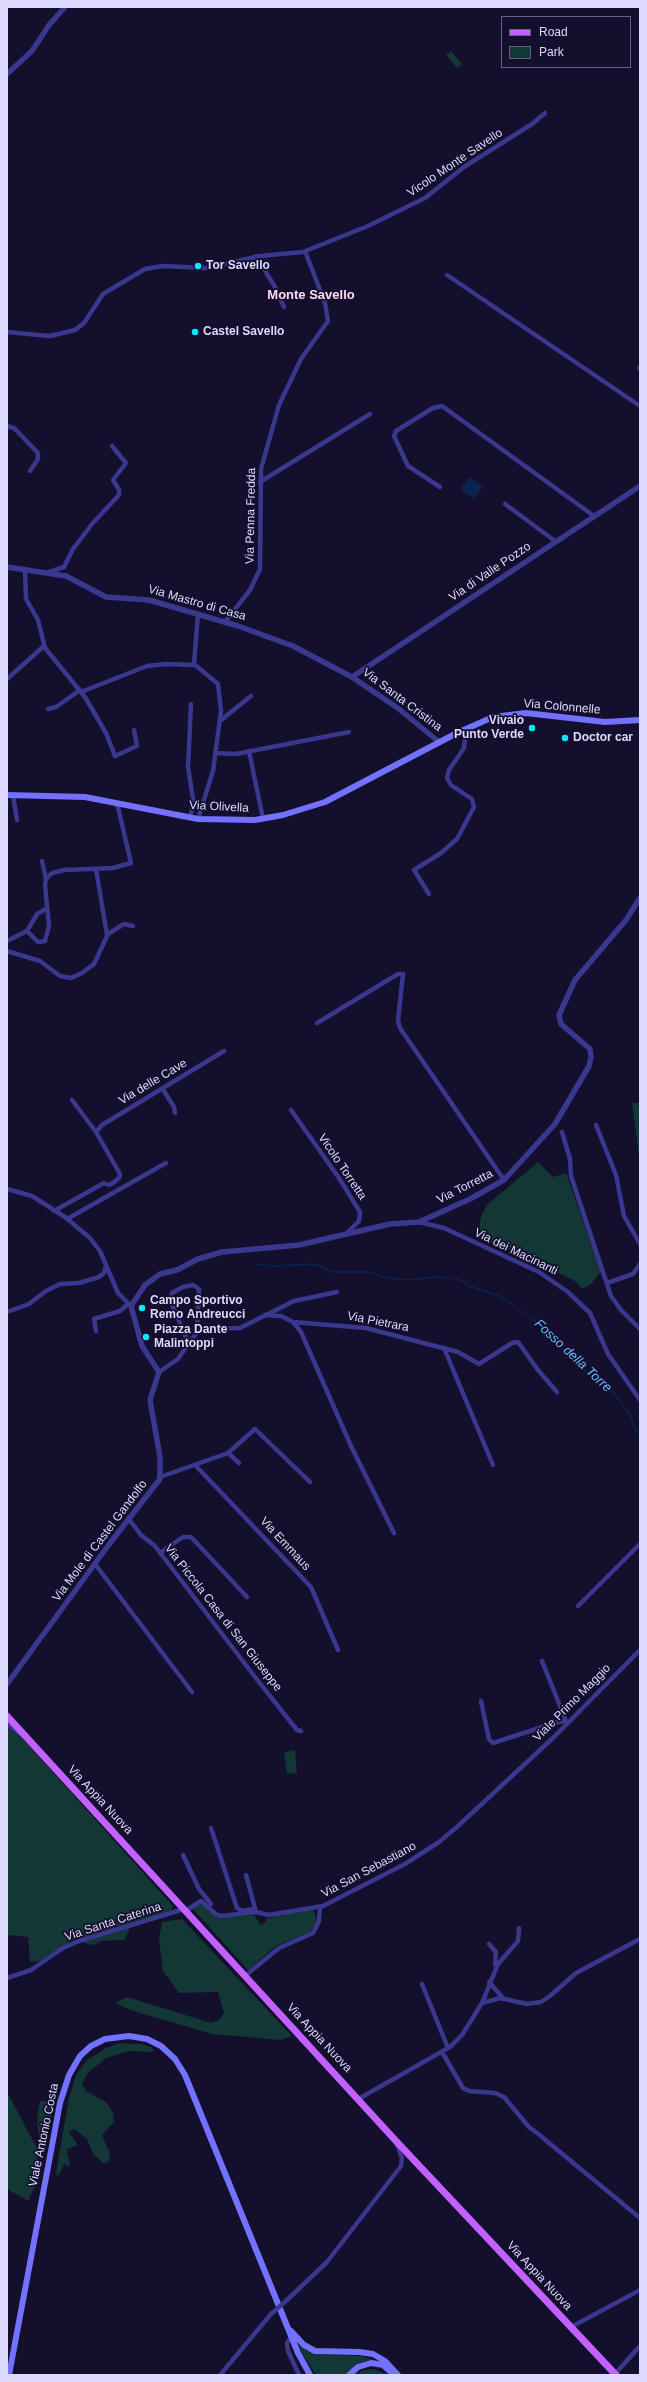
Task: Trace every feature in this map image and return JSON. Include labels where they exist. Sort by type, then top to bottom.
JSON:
[{"type":"main road","name":"Via Colonnelle","points":[[439,742],[462,730],[491,718],[518,714],[605,722],[640,720]]},
{"type":"main road","name":"Via Olivella","points":[[10,795],[71,796],[117,803],[198,819],[229,821],[263,819],[297,811],[337,797],[439,742]]},
{"type":"main road","name":"Via Appia Nuova","points":[[7,1716],[360,2098],[396,2140],[616,2375]]},
{"type":"main road","name":"Viale Antonio Costa","points":[[9,2375],[65,2086],[74,2065],[83,2053],[97,2042],[113,2037],[136,2036],[151,2040],[168,2051],[180,2067],[193,2093],[286,2324]]},
{"type":"main road","points":[[286,2324],[310,2375]]},
{"type":"main road","points":[[286,2324],[298,2340],[311,2349],[373,2354],[385,2361],[398,2375]]},
{"type":"main road","points":[[349,2375],[362,2365],[376,2363],[385,2367],[394,2375]]},
{"type":"street","points":[[7,74],[32,50],[49,25],[65,7]]},
{"type":"street","name":"Vicolo Monte Savello","points":[[7,332],[50,336],[76,330],[84,323],[103,294],[145,269],[166,266],[206,268],[256,256],[305,251],[374,224],[420,201],[464,167],[532,124],[545,113]]},
{"type":"street","name":"Via Penna Fredda","points":[[225,622],[249,593],[260,569],[260,482],[265,450],[282,399],[301,359],[328,321],[324,299],[305,251]]},
{"type":"street","points":[[256,256],[275,287],[284,307]]},
{"type":"street","points":[[447,275],[640,406]]},
{"type":"street","points":[[440,487],[408,466],[394,434],[433,408],[442,406],[594,516]]},
{"type":"street","points":[[260,482],[370,414]]},
{"type":"street","points":[[7,426],[14,428],[38,453],[38,460],[30,471]]},
{"type":"street","points":[[46,573],[64,567],[73,549],[92,524],[119,495],[119,490],[113,480],[126,463],[112,446]]},
{"type":"street","name":"Via di Valle Pozzo","points":[[352,677],[640,486]]},
{"type":"street","points":[[505,504],[555,542]]},
{"type":"street","name":"Via Mastro di Casa","points":[[7,567],[25,569],[74,579],[106,597],[146,599],[225,622],[296,648],[352,677]]},
{"type":"street","points":[[25,569],[26,599],[38,620],[44,646],[80,691],[106,733],[115,756],[137,746],[134,730]]},
{"type":"street","points":[[194,665],[198,614]]},
{"type":"street","points":[[7,679],[44,646]]},
{"type":"street","points":[[48,709],[56,707],[80,691],[147,666],[167,664],[194,665],[210,676],[218,684],[220,696],[220,721],[211,777],[198,819]]},
{"type":"street","name":"Via Santa Cristina","points":[[352,677],[399,709],[439,742]]},
{"type":"street","points":[[220,721],[251,696]]},
{"type":"street","points":[[189,818],[194,805],[188,767],[191,704]]},
{"type":"street","points":[[429,894],[414,870],[441,853],[457,839],[474,807],[473,800],[450,785],[447,777],[449,770],[464,748],[465,741],[462,730]]},
{"type":"street","points":[[216,753],[231,754],[249,752],[349,732]]},
{"type":"street","points":[[249,752],[263,819]]},
{"type":"street","points":[[10,795],[17,820]]},
{"type":"street","points":[[46,879],[52,873],[60,870],[121,867],[131,863],[117,803]]},
{"type":"street","points":[[27,931],[38,942],[45,941],[49,926],[46,910],[46,879],[42,861]]},
{"type":"street","points":[[96,869],[107,935]]},
{"type":"street","name":"Via Torretta","points":[[129,1305],[145,1285],[155,1276],[177,1270],[206,1256],[236,1250],[299,1245],[390,1224],[419,1222],[475,1197],[504,1180],[555,1124],[589,1066],[591,1050],[561,1024],[559,1015],[575,980],[626,920],[640,898]]},
{"type":"street","points":[[7,941],[27,931],[37,914],[46,910]]},
{"type":"street","points":[[7,951],[40,961],[59,975],[71,978],[94,964],[107,935],[124,924],[133,926]]},
{"type":"street","points":[[317,1022],[398,974],[403,974],[398,1020],[400,1028],[504,1180]]},
{"type":"street","name":"Via delle Cave","points":[[96,1132],[102,1124],[224,1051]]},
{"type":"street","points":[[162,1088],[174,1107],[175,1113]]},
{"type":"street","points":[[54,1211],[104,1183],[109,1185],[119,1178],[118,1167],[96,1132],[72,1100]]},
{"type":"street","name":"Vicolo Torretta","points":[[291,1110],[339,1178],[360,1212],[359,1221],[346,1234]]},
{"type":"street","points":[[596,1124],[616,1175],[624,1216],[640,1244]]},
{"type":"street","points":[[562,1132],[570,1158],[574,1183],[607,1283],[615,1302],[640,1329]]},
{"type":"street","points":[[66,1219],[166,1163]]},
{"type":"street","points":[[7,1190],[28,1194],[66,1219],[95,1244],[117,1290],[129,1305],[142,1348],[158,1372],[175,1363],[190,1344],[198,1332],[199,1291],[195,1286],[185,1286],[173,1292],[170,1300],[190,1344]]},
{"type":"street","name":"Via dei Macinanti","points":[[419,1222],[444,1228],[511,1258],[547,1276],[568,1292],[590,1313],[608,1354],[640,1400]]},
{"type":"street","points":[[607,1283],[633,1274],[640,1264]]},
{"type":"street","points":[[7,1312],[31,1303],[46,1291],[60,1284],[80,1283],[99,1277],[104,1273],[106,1266]]},
{"type":"street","points":[[198,1332],[207,1328],[227,1330],[240,1328],[294,1301],[337,1292]]},
{"type":"street","points":[[96,1331],[94,1319],[120,1311],[129,1305]]},
{"type":"street","name":"Via Pietrara","points":[[265,1315],[281,1316],[293,1322],[355,1326],[464,1354],[479,1364],[511,1343],[518,1342],[557,1392]]},
{"type":"street","points":[[293,1322],[300,1330],[351,1446],[394,1533]]},
{"type":"street","points":[[444,1348],[493,1465]]},
{"type":"street","name":"Via Mole di Castel Gandolfo","points":[[7,1684],[128,1518],[156,1486],[160,1477],[160,1457],[150,1400],[158,1372]]},
{"type":"street","points":[[160,1477],[196,1466],[228,1453],[240,1444],[254,1430],[257,1430],[310,1482]]},
{"type":"street","points":[[228,1453],[239,1463]]},
{"type":"street","name":"Via Emmaus","points":[[196,1466],[311,1587],[338,1650]]},
{"type":"street","name":"Via Piccola Casa di San Giuseppe","points":[[128,1518],[160,1553],[255,1677],[297,1730],[301,1731]]},
{"type":"street","points":[[160,1553],[184,1537],[191,1537],[247,1597]]},
{"type":"street","points":[[578,1606],[640,1544]]},
{"type":"street","points":[[95,1564],[192,1692]]},
{"type":"street","name":"Viale Primo Maggio","points":[[517,1770],[640,1650]]},
{"type":"street","points":[[481,1701],[488,1737],[492,1743],[525,1731],[567,1722],[542,1661]]},
{"type":"street","points":[[7,1723],[17,1732],[28,1738]]},
{"type":"street","name":"Via San Sebastiano","points":[[221,1916],[256,1912],[267,1915],[320,1907],[352,1893],[434,1846],[517,1770]]},
{"type":"street","points":[[212,1828],[237,1907],[242,1911],[252,1909],[256,1912]]},
{"type":"street","points":[[183,1855],[199,1889],[221,1916]]},
{"type":"street","points":[[246,1875],[256,1912]]},
{"type":"street","points":[[186,1909],[202,1901],[217,1915],[221,1916]]},
{"type":"street","points":[[246,1975],[277,1949],[312,1933],[319,1921],[320,1907]]},
{"type":"street","name":"Via Santa Caterina","points":[[7,1978],[31,1970],[63,1948],[79,1941],[186,1909]]},
{"type":"street","points":[[360,2098],[442,2052],[460,2037],[482,2003],[489,1982],[498,1964],[517,1942],[519,1928]]},
{"type":"street","points":[[482,2003],[503,1998],[527,2004],[540,2002],[550,1996],[576,1973],[640,1939]]},
{"type":"street","points":[[489,1944],[494,1948],[497,1956],[494,1971]]},
{"type":"street","points":[[489,1982],[503,1998]]},
{"type":"street","points":[[422,1984],[448,2048]]},
{"type":"street","points":[[442,2052],[463,2088],[469,2091],[495,2093],[504,2097],[529,2127],[640,2218]]},
{"type":"street","points":[[220,2375],[271,2314],[324,2267],[401,2166],[402,2158],[396,2140]]},
{"type":"street","points":[[571,2327],[640,2290]]},
{"type":"street","points":[[291,2337],[287,2348],[299,2375]]},
{"type":"street","points":[[616,2375],[639,2347]]},
{"type":"green space","points":[[451,51],[462,64],[457,68],[446,55]]},
{"type":"green space","points":[[632,1103],[640,1103],[640,1163]]},
{"type":"green space","points":[[538,1162],[553,1177],[566,1173],[601,1271],[591,1284],[582,1289],[575,1281],[545,1266],[478,1237],[481,1216],[487,1205]]},
{"type":"green space","points":[[7,1727],[23,1739],[173,1906],[171,1911],[73,1940],[41,1961],[30,1962],[28,1937],[7,1935]]},
{"type":"green space","points":[[295,1750],[297,1773],[287,1774],[284,1752]]},
{"type":"green space","points":[[199,1902],[205,1904],[217,1918],[254,1915],[261,1925],[266,1922],[266,1919],[306,1909],[314,1911],[317,1921],[310,1932],[276,1946],[248,1970],[192,1908]]},
{"type":"green space","points":[[182,1919],[292,2036],[280,2040],[212,2034],[130,2010],[115,2003],[127,1997],[211,2023],[219,2020],[224,2013],[218,1992],[179,1993],[163,1971],[159,1940],[162,1922]]},
{"type":"green space","points":[[127,1927],[130,1929],[124,1940],[101,1941],[94,1945],[84,1943],[85,1941]]},
{"type":"green space","points":[[120,2043],[141,2044],[152,2047],[153,2052],[129,2051],[106,2058],[89,2072],[82,2083],[86,2091],[107,2103],[113,2113],[114,2122],[102,2135],[109,2151],[110,2160],[104,2164],[93,2154],[87,2139],[74,2129],[69,2132],[78,2145],[67,2149],[70,2167],[64,2164],[58,2176],[56,2173],[69,2098],[76,2075],[87,2060],[106,2048]]},
{"type":"green space","points":[[7,2092],[38,2150],[35,2186],[28,2201],[10,2191],[7,2187]]},
{"type":"green space","points":[[40,2101],[46,2101],[50,2105],[52,2122],[44,2134],[39,2135],[37,2120]]},
{"type":"green space","points":[[296,2343],[306,2350],[318,2354],[361,2356],[381,2362],[369,2360],[360,2363],[344,2375],[316,2375]]},
{"type":"green space","points":[[374,2369],[388,2375],[355,2375],[363,2370]]},
{"type":"water","points":[[469,477],[483,487],[474,499],[460,490]]},
{"type":"waterway","name":"Fosso della Torre","points":[[257,1264],[272,1266],[314,1264],[333,1272],[368,1272],[388,1278],[408,1280],[440,1277],[456,1279],[463,1281],[467,1285],[502,1297],[547,1330],[557,1344],[565,1351],[573,1354],[588,1374],[613,1392],[630,1415],[635,1429],[640,1434]]},
{"type":"place","name":"Tor Savello","points":[[198,266]]},
{"type":"place","name":"Castel Savello","points":[[195,332]]},
{"type":"place","name":"Vivaio Punto Verde","points":[[532,728]]},
{"type":"place","name":"Doctor car","points":[[565,738]]},
{"type":"place","name":"Campo Sportivo Remo Andreucci","points":[[142,1308]]},
{"type":"place","name":"Piazza Dante Malintoppi","points":[[146,1337]]},
{"type":"district","name":"Monte Savello","points":[[311,295]]}]
